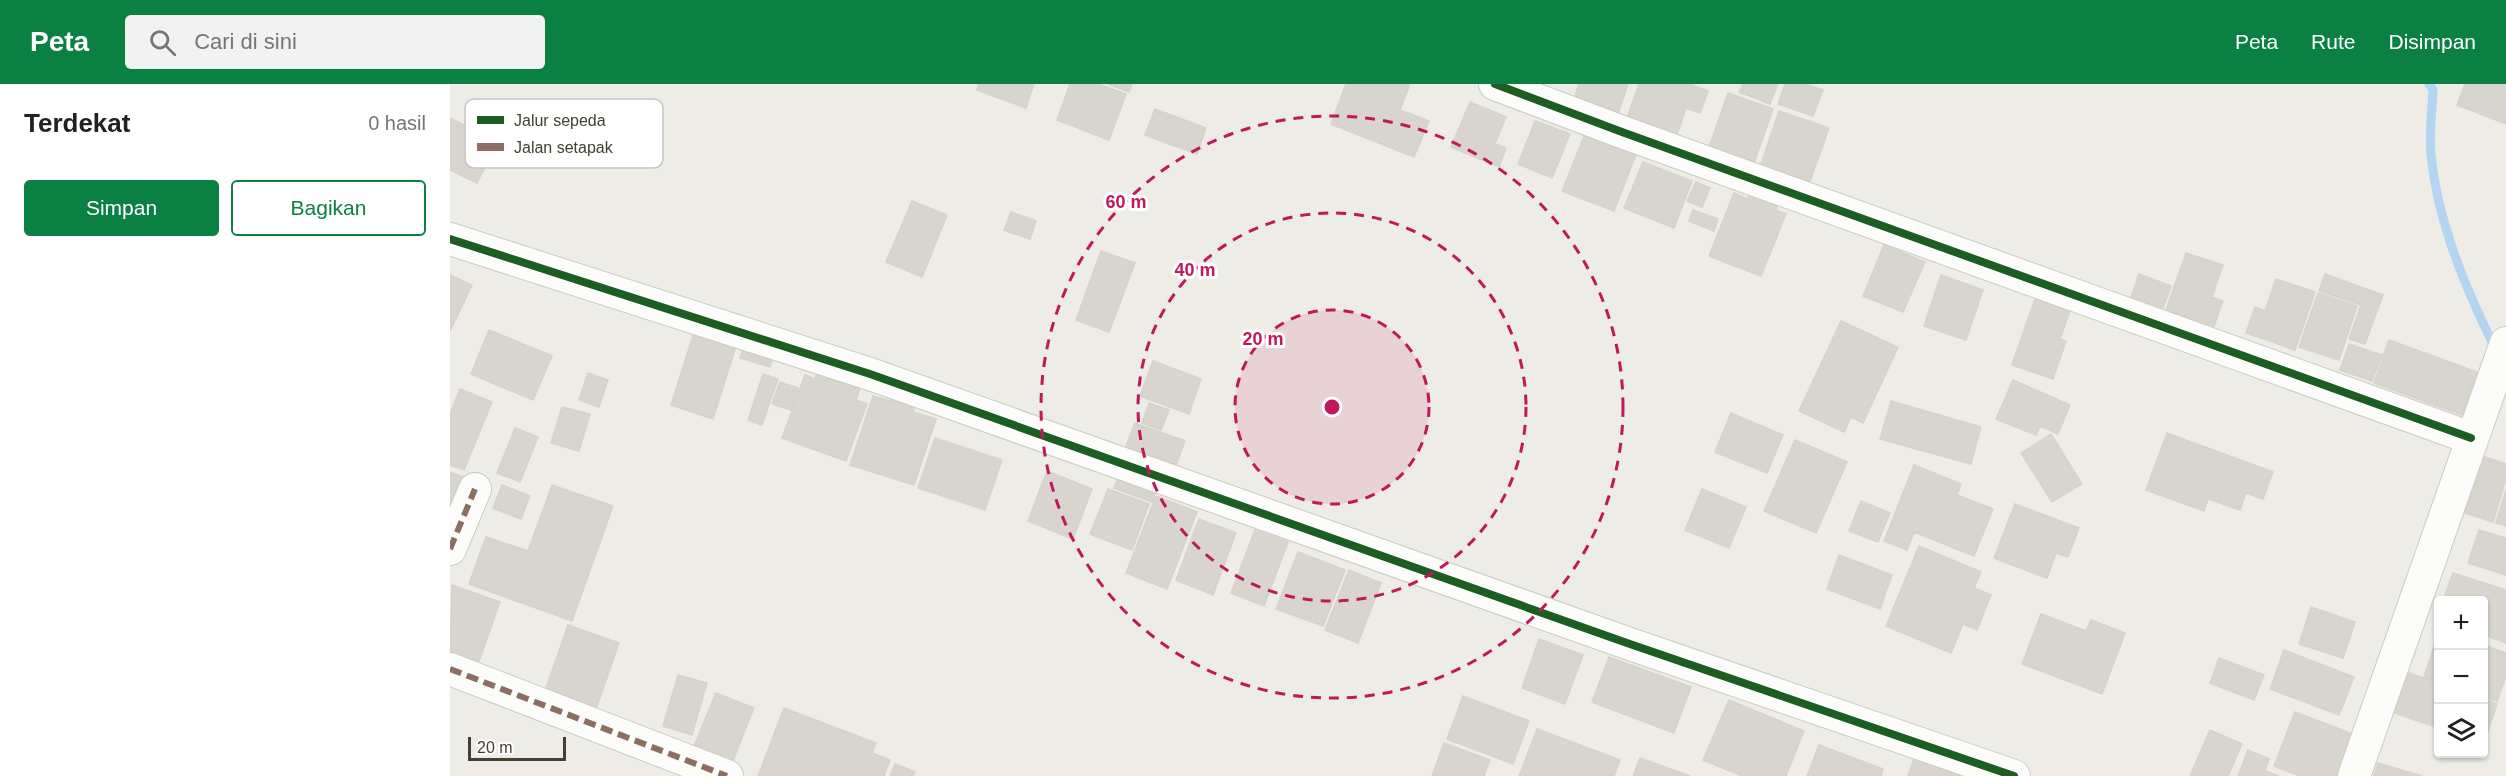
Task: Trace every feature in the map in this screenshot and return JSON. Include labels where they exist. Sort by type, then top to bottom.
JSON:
[{"type":"street","points":[[1495,84],[1622,132],[2471,438]]},
{"type":"street","points":[[450,239],[870,374],[1616,639],[2014,776]]},
{"type":"street","points":[[2354,776],[2506,343]]},
{"type":"street","points":[[450,549],[475,489]]},
{"type":"street","points":[[450,669],[727,776]]},
{"type":"building","points":[[979,84],[1034,84],[1026,108],[977,90]]},
{"type":"building","points":[[1070,84],[1098,84],[1126,94],[1109,140],[1057,120]]},
{"type":"building","points":[[1108,84],[1132,84],[1129,92]]},
{"type":"building","points":[[1346,84],[1410,84],[1400,110],[1429,121],[1414,157],[1331,124]]},
{"type":"building","points":[[1579,84],[1628,84],[1615,123],[1571,109]]},
{"type":"building","points":[[1639,84],[1689,84],[1708,91],[1700,113],[1686,108],[1677,135],[1627,118]]},
{"type":"building","points":[[1743,84],[1778,84],[1770,104],[1739,92]]},
{"type":"building","points":[[1785,84],[1805,84],[1823,90],[1813,116],[1778,104]]},
{"type":"building","points":[[2465,84],[2506,84],[2506,124],[2457,105]]},
{"type":"building","points":[[1728,93],[1773,109],[1752,169],[1707,153]]},
{"type":"building","points":[[1470,102],[1506,117],[1495,144],[1506,148],[1499,167],[1451,147]]},
{"type":"building","points":[[1155,109],[1206,128],[1197,154],[1145,135]]},
{"type":"building","points":[[1779,111],[1829,128],[1807,190],[1758,173]]},
{"type":"building","points":[[450,118],[465,126],[465,168],[485,168],[477,183],[450,170]]},
{"type":"building","points":[[1535,121],[1570,134],[1552,178],[1518,164]]},
{"type":"building","points":[[1585,134],[1636,155],[1614,211],[1562,191]]},
{"type":"building","points":[[1643,162],[1692,181],[1674,228],[1624,208]]},
{"type":"building","points":[[1696,182],[1710,188],[1702,207],[1687,201]]},
{"type":"building","points":[[1751,190],[1779,201],[1776,210],[1786,214],[1761,276],[1709,256],[1734,193],[1747,199]]},
{"type":"building","points":[[912,201],[947,215],[922,277],[886,262]]},
{"type":"building","points":[[1693,210],[1718,219],[1714,231],[1689,221]]},
{"type":"building","points":[[1011,212],[1036,221],[1030,239],[1004,230]]},
{"type":"building","points":[[1884,245],[1925,262],[1903,312],[1863,296]]},
{"type":"building","points":[[1101,251],[1135,263],[1109,332],[1076,320]]},
{"type":"building","points":[[2186,253],[2223,265],[2212,297],[2223,301],[2214,326],[2166,310]]},
{"type":"building","points":[[2139,274],[2171,286],[2163,308],[2131,297]]},
{"type":"building","points":[[2325,274],[2383,295],[2365,344],[2349,339],[2361,305],[2319,291]]},
{"type":"building","points":[[450,275],[472,285],[450,331]]},
{"type":"building","points":[[1941,275],[1983,290],[1966,340],[1924,326]]},
{"type":"building","points":[[2276,279],[2315,292],[2295,350],[2246,333],[2255,307],[2265,311]]},
{"type":"building","points":[[2318,293],[2357,306],[2339,360],[2299,347]]},
{"type":"building","points":[[2035,299],[2070,311],[2060,339],[2066,341],[2053,379],[2012,365]]},
{"type":"building","points":[[1841,321],[1898,347],[1863,423],[1851,417],[1844,432],[1799,411]]},
{"type":"building","points":[[696,326],[738,340],[713,419],[671,405]]},
{"type":"building","points":[[489,330],[552,356],[533,400],[471,374]]},
{"type":"building","points":[[746,340],[775,349],[770,367],[740,358]]},
{"type":"building","points":[[2389,340],[2477,372],[2462,415],[2374,383]]},
{"type":"building","points":[[2349,344],[2382,355],[2372,381],[2340,370]]},
{"type":"building","points":[[1153,361],[1201,379],[1189,414],[1140,396]]},
{"type":"building","points":[[588,373],[608,380],[599,407],[579,400]]},
{"type":"building","points":[[817,373],[860,389],[856,400],[867,404],[846,461],[782,438],[805,375],[815,379]]},
{"type":"building","points":[[763,374],[778,379],[762,425],[748,420]]},
{"type":"building","points":[[2013,380],[2070,405],[2058,434],[2040,426],[2036,435],[1996,419]]},
{"type":"building","points":[[780,382],[798,388],[791,410],[772,404]]},
{"type":"building","points":[[460,389],[492,402],[464,470],[450,465],[450,414]]},
{"type":"building","points":[[894,390],[917,397],[913,412],[936,419],[914,485],[850,465],[873,396],[890,401]]},
{"type":"building","points":[[1891,401],[1981,427],[1971,464],[1880,439]]},
{"type":"building","points":[[1149,403],[1169,410],[1161,430],[1142,423]]},
{"type":"building","points":[[562,407],[590,414],[579,451],[551,443]]},
{"type":"building","points":[[1731,413],[1783,435],[1767,473],[1715,452]]},
{"type":"building","points":[[1135,423],[1185,441],[1172,475],[1122,457]]},
{"type":"building","points":[[515,428],[538,437],[520,482],[497,473]]},
{"type":"building","points":[[2167,433],[2273,472],[2263,499],[2246,493],[2240,510],[2208,499],[2204,511],[2146,490]]},
{"type":"building","points":[[2051,434],[2082,484],[2052,502],[2021,453]]},
{"type":"building","points":[[935,438],[1002,460],[985,510],[918,488]]},
{"type":"building","points":[[1795,440],[1847,462],[1816,533],[1764,511]]},
{"type":"building","points":[[2482,456],[2506,464],[2506,479],[2493,522],[2465,513]]},
{"type":"building","points":[[1914,465],[1961,484],[1957,495],[1993,509],[1974,556],[1914,532],[1907,550],[1884,541]]},
{"type":"building","points":[[1122,467],[1159,481],[1152,502],[1114,488]]},
{"type":"building","points":[[1047,471],[1092,489],[1073,539],[1028,521]]},
{"type":"building","points":[[450,472],[463,477],[450,509]]},
{"type":"building","points":[[502,485],[530,496],[521,519],[493,508]]},
{"type":"building","points":[[552,485],[613,506],[572,621],[469,584],[486,537],[528,551]]},
{"type":"building","points":[[1108,489],[1149,504],[1132,550],[1090,534]]},
{"type":"building","points":[[1702,489],[1746,507],[1729,548],[1685,530]]},
{"type":"building","points":[[2506,490],[2506,526],[2496,523]]},
{"type":"building","points":[[1156,496],[1197,512],[1167,589],[1126,573]]},
{"type":"building","points":[[1861,501],[1890,513],[1878,542],[1849,531]]},
{"type":"building","points":[[2015,504],[2079,528],[2068,557],[2056,553],[2047,578],[1994,558]]},
{"type":"building","points":[[1199,519],[1236,533],[1213,595],[1176,580]]},
{"type":"building","points":[[1255,530],[1288,542],[1264,606],[1231,593]]},
{"type":"building","points":[[2479,530],[2506,538],[2506,575],[2468,563]]},
{"type":"building","points":[[1919,546],[1981,572],[1974,588],[1991,595],[1977,630],[1963,624],[1951,653],[1886,626]]},
{"type":"building","points":[[1298,552],[1345,570],[1323,626],[1276,609]]},
{"type":"building","points":[[1839,555],[1892,575],[1880,609],[1827,589]]},
{"type":"building","points":[[1349,570],[1381,583],[1358,643],[1325,630]]},
{"type":"building","points":[[2453,573],[2506,590],[2506,643],[2488,636],[2488,596],[2444,596]]},
{"type":"building","points":[[452,585],[500,602],[478,664],[450,654]]},
{"type":"building","points":[[2311,607],[2355,622],[2343,658],[2299,644]]},
{"type":"building","points":[[2041,614],[2086,631],[2091,620],[2125,633],[2102,694],[2022,664]]},
{"type":"building","points":[[568,625],[619,643],[595,712],[544,694]]},
{"type":"building","points":[[1539,639],[1583,655],[1565,704],[1522,688]]},
{"type":"building","points":[[2434,646],[2434,681],[2424,677]]},
{"type":"building","points":[[2488,646],[2506,653],[2506,676],[2497,701],[2488,698]]},
{"type":"building","points":[[2284,650],[2354,677],[2339,715],[2270,689]]},
{"type":"building","points":[[1609,657],[1691,687],[1674,733],[1592,702]]},
{"type":"building","points":[[2219,658],[2264,675],[2254,700],[2210,683]]},
{"type":"building","points":[[2406,672],[2434,682],[2434,727],[2392,712]]},
{"type":"building","points":[[678,675],[707,683],[692,735],[663,726]]},
{"type":"building","points":[[716,693],[754,708],[730,768],[691,753]]},
{"type":"building","points":[[1463,696],[1529,721],[1513,764],[1447,739]]},
{"type":"building","points":[[1729,700],[1804,731],[1786,776],[1742,776],[1703,760]]},
{"type":"building","points":[[2488,701],[2497,704],[2488,731]]},
{"type":"building","points":[[784,708],[876,743],[872,753],[890,760],[884,776],[758,776]]},
{"type":"building","points":[[2295,712],[2355,735],[2339,776],[2300,776],[2274,766]]},
{"type":"building","points":[[1537,729],[1620,760],[1614,776],[1519,776]]},
{"type":"building","points":[[2210,730],[2242,744],[2228,776],[2190,776]]},
{"type":"building","points":[[1444,743],[1490,760],[1484,776],[1432,776]]},
{"type":"building","points":[[1819,745],[1883,769],[1881,776],[1807,776]]},
{"type":"building","points":[[1917,750],[1986,776],[1908,776]]},
{"type":"building","points":[[2248,750],[2269,759],[2265,771],[2279,776],[2238,776]]},
{"type":"building","points":[[1640,758],[1690,776],[1633,776]]},
{"type":"building","points":[[2378,763],[2422,776],[2374,776]]},
{"type":"building","points":[[895,764],[915,772],[913,776],[890,776]]},
{"type":"waterway","points":[[2429,84],[2433,90],[2431,155],[2446,230],[2463,278],[2495,348]]},
{"type":"marked path","points":[[450,549],[475,489]]},
{"type":"marked path","points":[[450,669],[727,776]]},
{"type":"cycle path","points":[[1495,84],[1622,132],[2471,438]]},
{"type":"cycle path","points":[[450,239],[870,374],[1627,643],[2014,776]]}]
